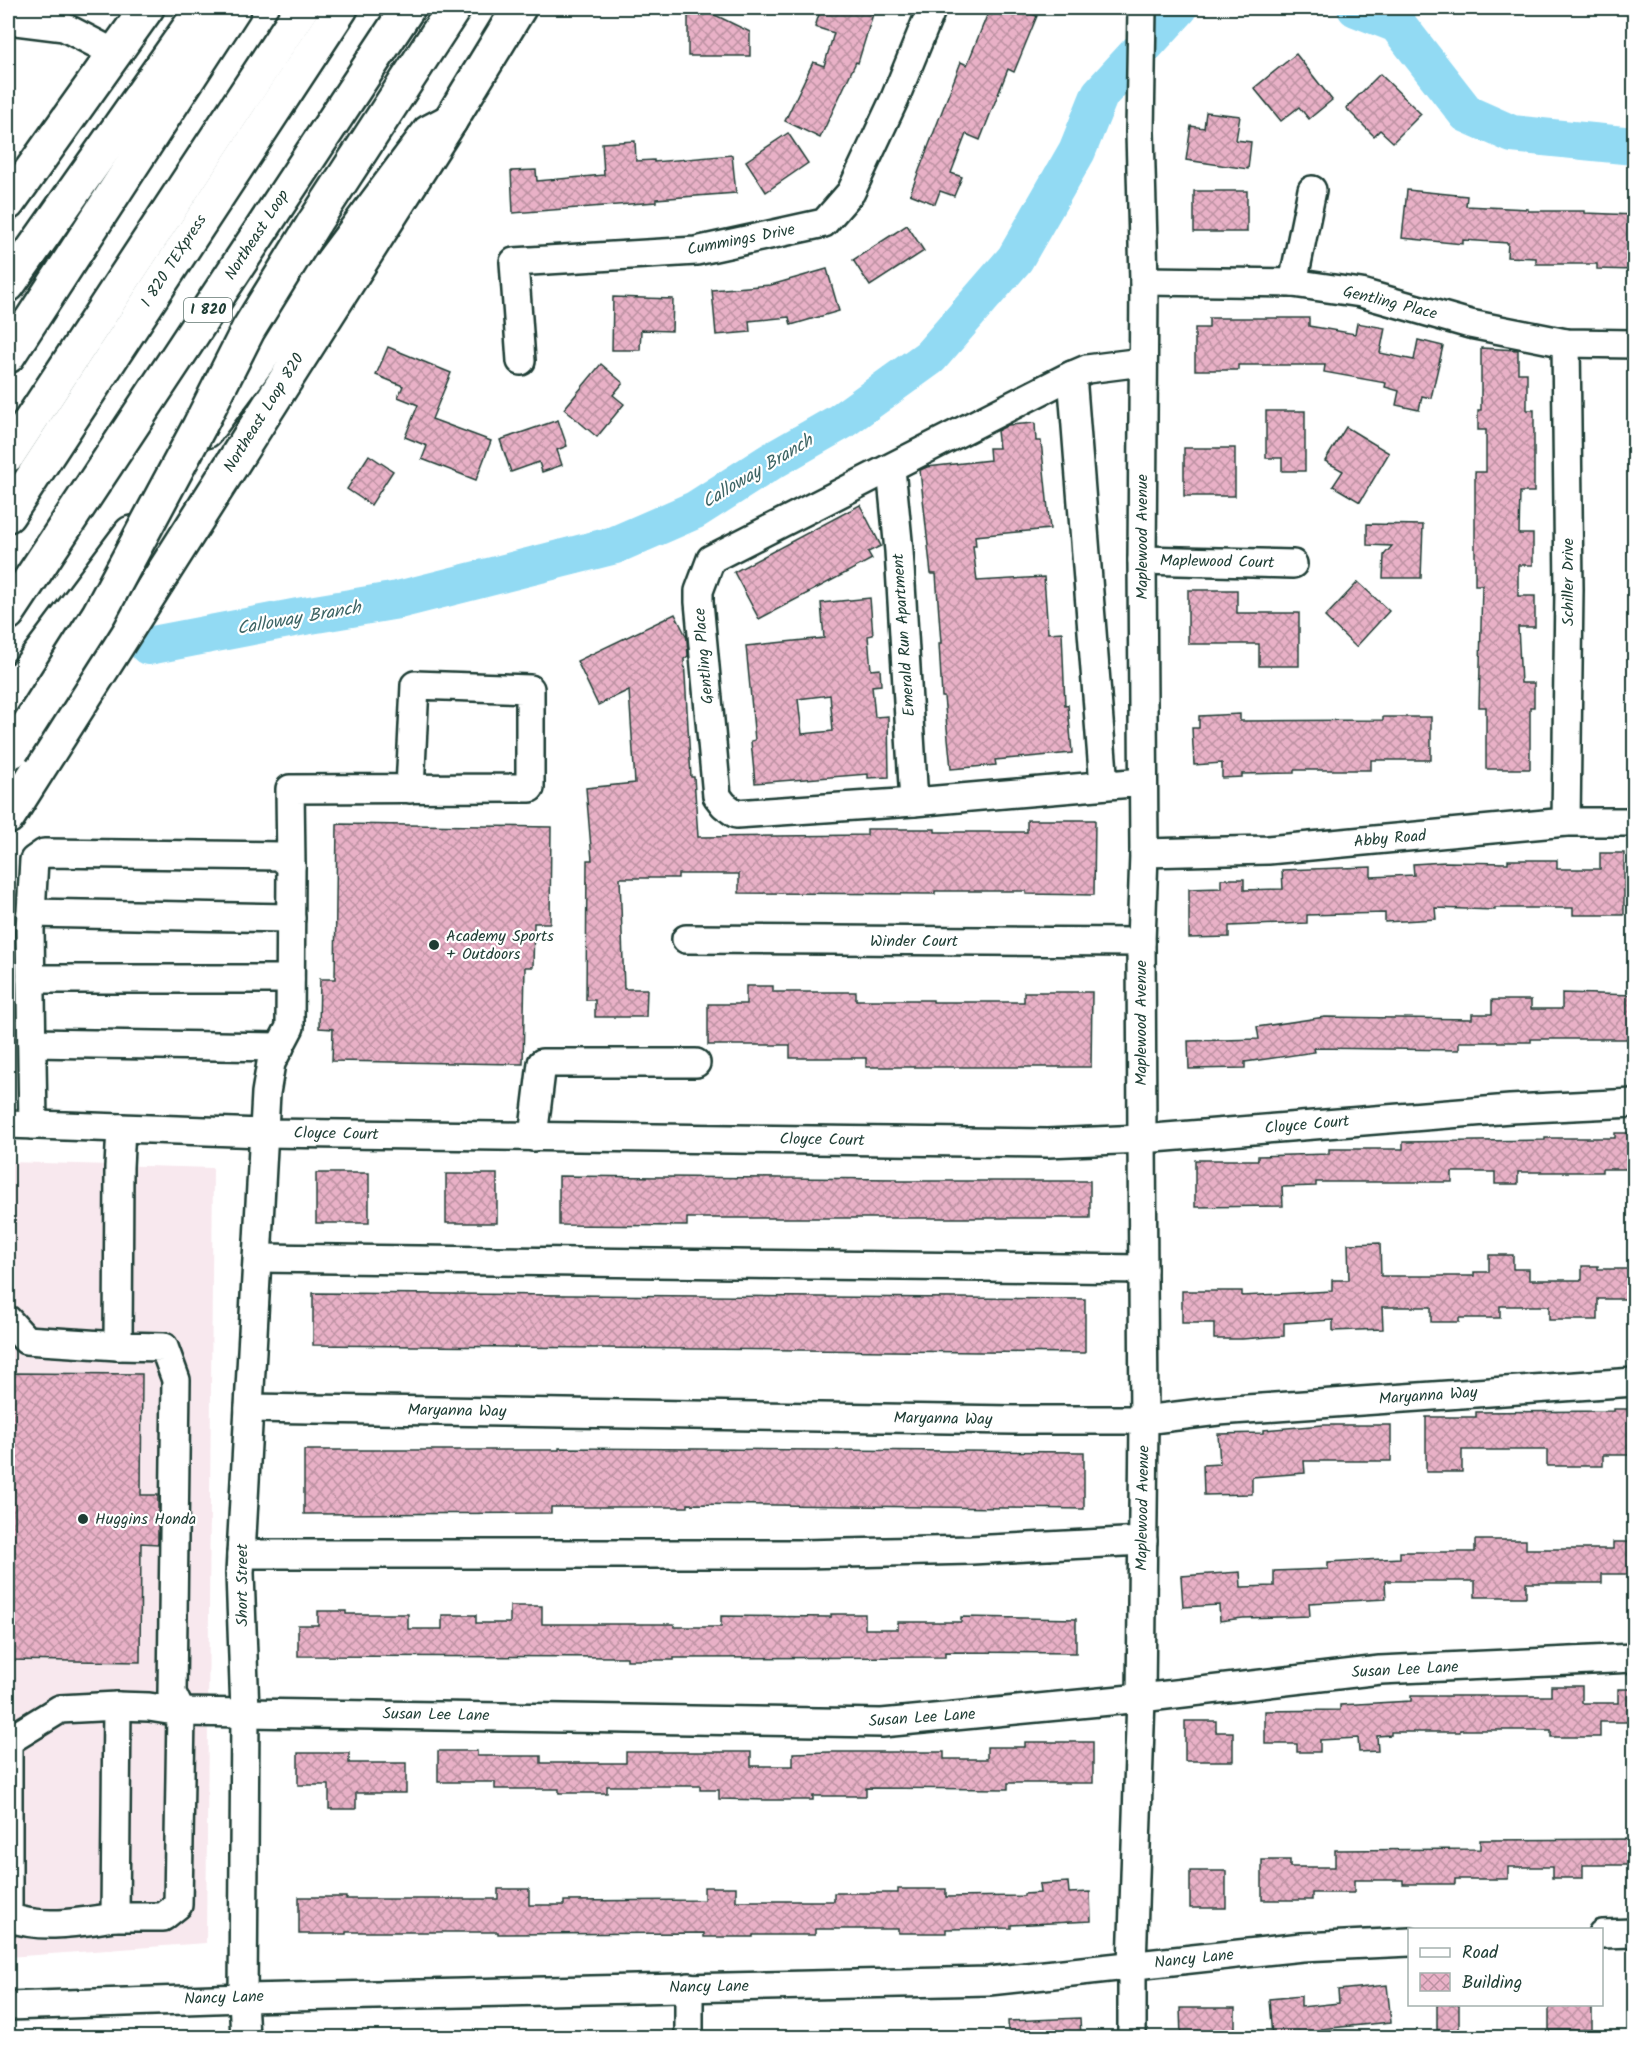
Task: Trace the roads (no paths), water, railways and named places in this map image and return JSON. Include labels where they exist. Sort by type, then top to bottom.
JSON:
[{"type":"main road","points":[[8,203],[147,8]]},
{"type":"main road","points":[[8,285],[203,8]]},
{"type":"main road","points":[[8,356],[234,8]]},
{"type":"main road","name":"I 820 TEXpress","points":[[8,455],[302,8]]},
{"type":"main road","name":"I 820 TEXpress","points":[[8,515],[341,8]]},
{"type":"main road","name":"Northeast Loop","points":[[8,613],[408,8]]},
{"type":"main road","points":[[10,755],[99,614],[200,427],[248,330],[314,223],[454,8]]},
{"type":"main road","name":"Northeast Loop 820","points":[[8,817],[450,121],[519,8]]},
{"type":"main road","points":[[8,697],[429,132],[450,121]]},
{"type":"street","name":"Cummings Drive","points":[[521,361],[514,262],[696,251],[824,223],[851,192],[895,98],[932,8]]},
{"type":"street","name":"Maplewood Avenue","points":[[1132,2037],[1132,1965],[1141,1698],[1144,1420],[1141,942],[1144,854],[1142,362],[1144,281],[1140,132],[1142,8]]},
{"type":"street","points":[[8,20],[64,27],[116,54]]},
{"type":"street","points":[[1293,283],[1312,190]]},
{"type":"street","name":"Gentling Place","points":[[1144,281],[1293,283],[1361,293],[1470,324],[1566,343],[1635,344]]},
{"type":"street","name":"Schiller Drive","points":[[1566,343],[1569,589],[1566,822]]},
{"type":"street","name":"Gentling Place","points":[[1142,362],[1087,369],[1072,375],[711,559],[699,591],[699,602],[717,796],[736,814],[914,802],[1143,782]]},
{"type":"street","points":[[1072,375],[1104,785]]},
{"type":"street","name":"Emerald Run Apartment","points":[[891,469],[899,551],[914,802]]},
{"type":"street","name":"Maplewood Court","points":[[1142,560],[1293,564]]},
{"type":"street","points":[[415,685],[530,689],[530,788],[410,789],[415,685]]},
{"type":"street","name":"Short Street","points":[[245,2037],[243,1998],[245,1712],[240,1573],[266,1093],[271,1063],[290,1027],[290,789],[410,789]]},
{"type":"street","name":"Abby Road","points":[[1144,854],[1268,850],[1566,822],[1635,822]]},
{"type":"street","points":[[20,1125],[32,1042],[23,981],[34,861],[44,854],[280,856],[291,866]]},
{"type":"street","points":[[30,913],[291,918]]},
{"type":"street","name":"Winder Court","points":[[686,939],[1141,942]]},
{"type":"street","points":[[23,981],[290,979]]},
{"type":"street","points":[[32,1042],[280,1047]]},
{"type":"street","points":[[533,1137],[542,1063],[696,1063]]},
{"type":"street","name":"Cloyce Court","points":[[20,1125],[265,1133],[1047,1143],[1142,1139],[1510,1109],[1635,1103]]},
{"type":"street","points":[[118,1346],[121,1128]]},
{"type":"street","points":[[258,1258],[1143,1269]]},
{"type":"street","points":[[8,1320],[26,1340],[164,1347],[176,1380],[172,1693],[194,1712],[178,1905],[163,1917],[115,1917],[56,1925],[21,1922],[8,1917]]},
{"type":"street","name":"Maryanna Way","points":[[249,1408],[989,1420],[1144,1420],[1218,1411],[1635,1382]]},
{"type":"street","points":[[241,1554],[814,1554],[971,1550],[1143,1541]]},
{"type":"street","name":"Susan Lee Lane","points":[[8,1741],[60,1709],[117,1706],[194,1712],[882,1723],[1141,1698],[1380,1670],[1635,1658]]},
{"type":"street","points":[[115,1917],[117,1706]]},
{"type":"street","points":[[8,1741],[8,1905]]},
{"type":"street","points":[[1603,1934],[1635,1933]]},
{"type":"street","name":"Nancy Lane","points":[[8,2006],[243,1998],[989,1981],[1302,1947],[1408,1942]]},
{"type":"street","points":[[688,1987],[689,2037]]},
{"type":"waterway","name":"Calloway Branch","points":[[148,646],[398,600],[615,545],[695,510],[770,462],[840,422],[930,357],[1015,259],[1077,151],[1100,94],[1179,8]]},
{"type":"waterway","name":"Calloway Branch","points":[[1356,8],[1397,24],[1467,114],[1512,134],[1634,146]]},
{"type":"place","name":"Academy Sports + Outdoors","points":[[434,945]]},
{"type":"place","name":"Huggins Honda","points":[[83,1519]]}]
